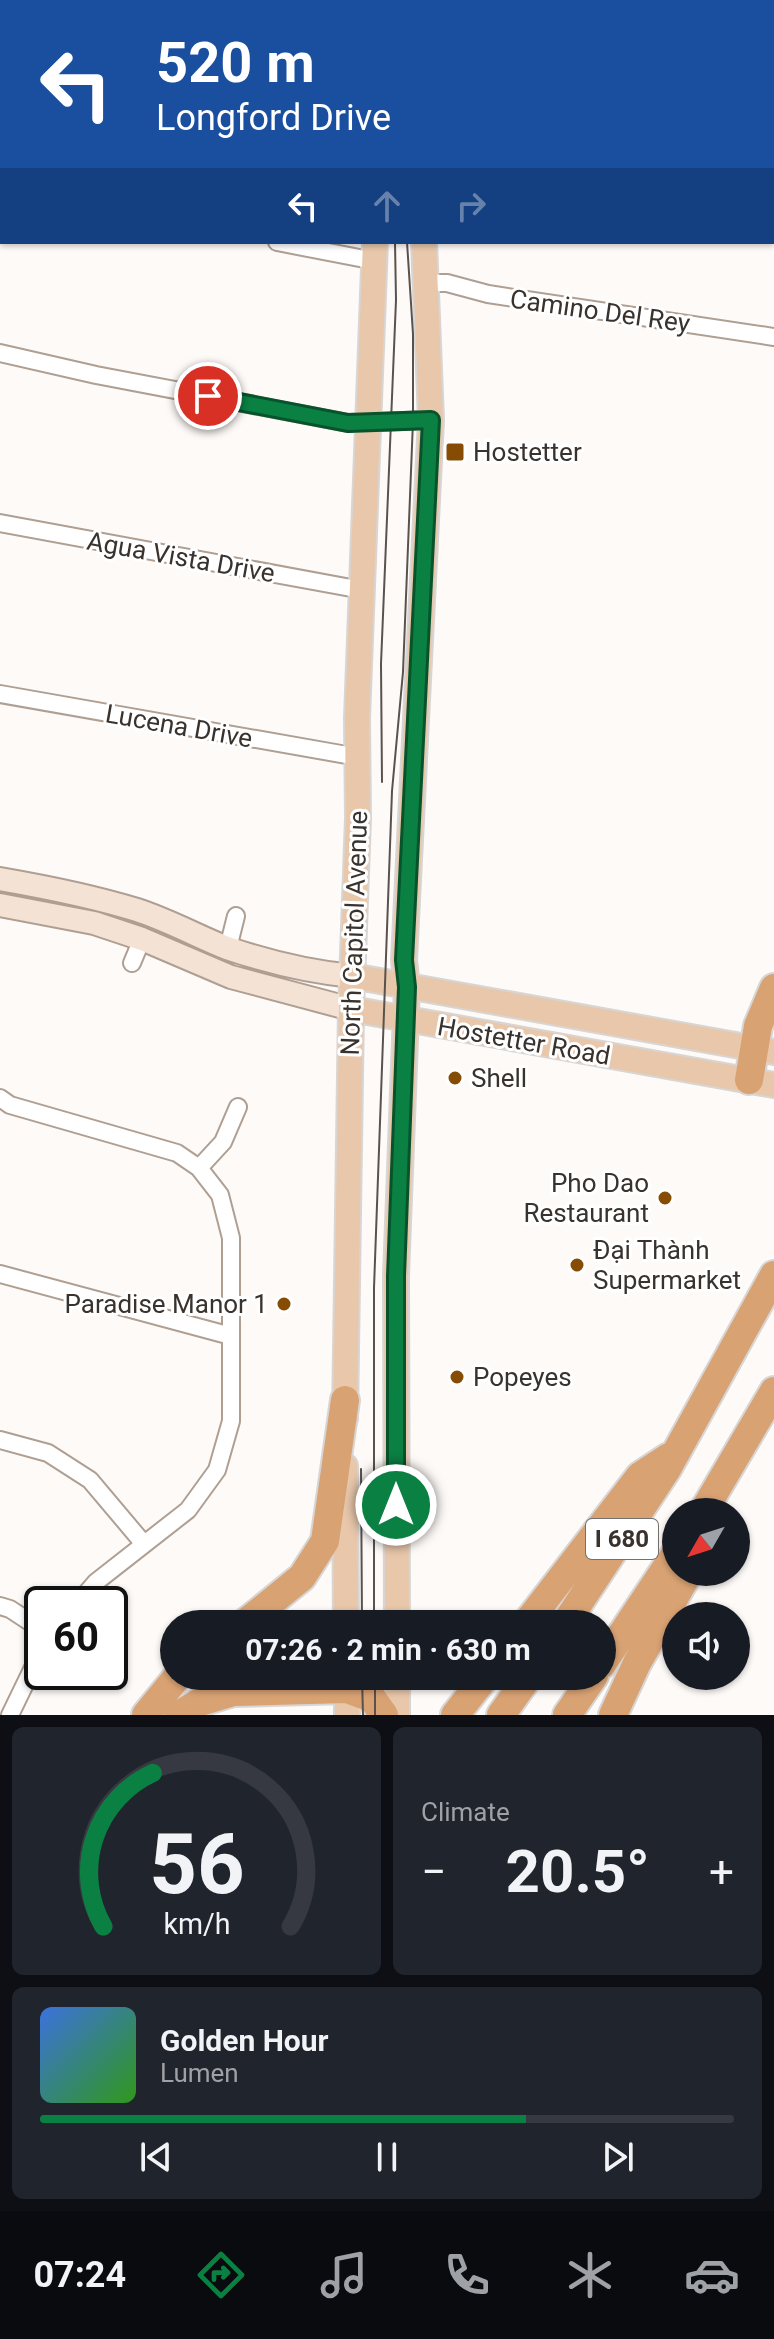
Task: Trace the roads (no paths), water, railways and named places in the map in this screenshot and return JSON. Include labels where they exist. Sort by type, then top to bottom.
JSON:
[{"type":"highway","points":[[762,1083],[763,1050],[758,1026],[774,988]]},
{"type":"highway","name":"I 680","points":[[574,1610],[676,1452],[774,1275]]},
{"type":"highway","points":[[711,1498],[774,1392]]},
{"type":"highway","points":[[727,1498],[774,1392]]},
{"type":"highway","points":[[261,1610],[302,1577],[325,1541],[345,1400]]},
{"type":"highway","points":[[537,1610],[640,1476],[676,1452]]},
{"type":"highway","name":"I 680","points":[[616,1643],[662,1574]]},
{"type":"highway","points":[[613,1715],[637,1663],[681,1586]]},
{"type":"highway","points":[[146,1715],[167,1690]]},
{"type":"highway","points":[[455,1715],[475,1690]]},
{"type":"highway","points":[[501,1715],[519,1690]]},
{"type":"highway","points":[[567,1715],[584,1690]]},
{"type":"highway","points":[[179,1715],[200,1702],[233,1692],[347,1693],[372,1698],[384,1715]]},
{"type":"main road","name":"North Capitol Avenue","points":[[397,1610],[396,1276],[407,987],[404,960],[431,420],[424,244]]},
{"type":"main road","name":"North Capitol Avenue","points":[[346,1610],[345,1400],[357,718],[375,252]]},
{"type":"main road","name":"Hostetter Road","points":[[0,879],[115,904],[228,948],[321,973],[763,1050]]},
{"type":"main road","name":"Hostetter Road","points":[[0,905],[94,923],[142,939],[231,977],[351,1009],[762,1083]]},
{"type":"main road","points":[[397,1690],[397,1715]]},
{"type":"street","points":[[297,244],[375,252]]},
{"type":"street","name":"Camino Del Rey","points":[[427,283],[447,283],[488,294],[774,337]]},
{"type":"street","points":[[0,353],[96,375],[348,423],[431,420]]},
{"type":"street","name":"Agua Vista Drive","points":[[0,523],[362,590]]},
{"type":"street","name":"Lucena Drive","points":[[0,694],[358,757]]},
{"type":"street","points":[[228,948],[236,916]]},
{"type":"street","points":[[132,963],[142,939]]},
{"type":"street","points":[[0,1098],[10,1105],[177,1153],[199,1168],[220,1195],[231,1238],[231,1421],[217,1470],[188,1510],[93,1586]]},
{"type":"street","points":[[199,1168],[223,1142],[238,1107]]},
{"type":"street","points":[[0,1274],[231,1336]]},
{"type":"street","points":[[0,1440],[48,1453],[90,1480],[144,1544]]},
{"type":"street","points":[[0,1606],[24,1618]]},
{"type":"street","points":[[10,1715],[24,1686]]},
{"type":"tram line","points":[[382,782],[381,664],[396,300],[395,244]]},
{"type":"tram line","points":[[374,1610],[374,1288],[392,791],[403,672],[413,421],[413,334],[407,244]]},
{"type":"tram line","points":[[361,1469],[362,1610]]},
{"type":"tram line","points":[[362,1690],[363,1715]]},
{"type":"tram line","points":[[375,1690],[375,1715]]},
{"type":"place","name":"Hostetter","points":[[455,452]]},
{"type":"place","name":"Shell","points":[[455,1078]]},
{"type":"place","name":"Pho Dao Restaurant","points":[[665,1198]]},
{"type":"place","name":"Đại Thành Supermarket","points":[[577,1265]]},
{"type":"place","name":"Paradise Manor 1","points":[[284,1304]]},
{"type":"place","name":"Popeyes","points":[[457,1377]]}]
